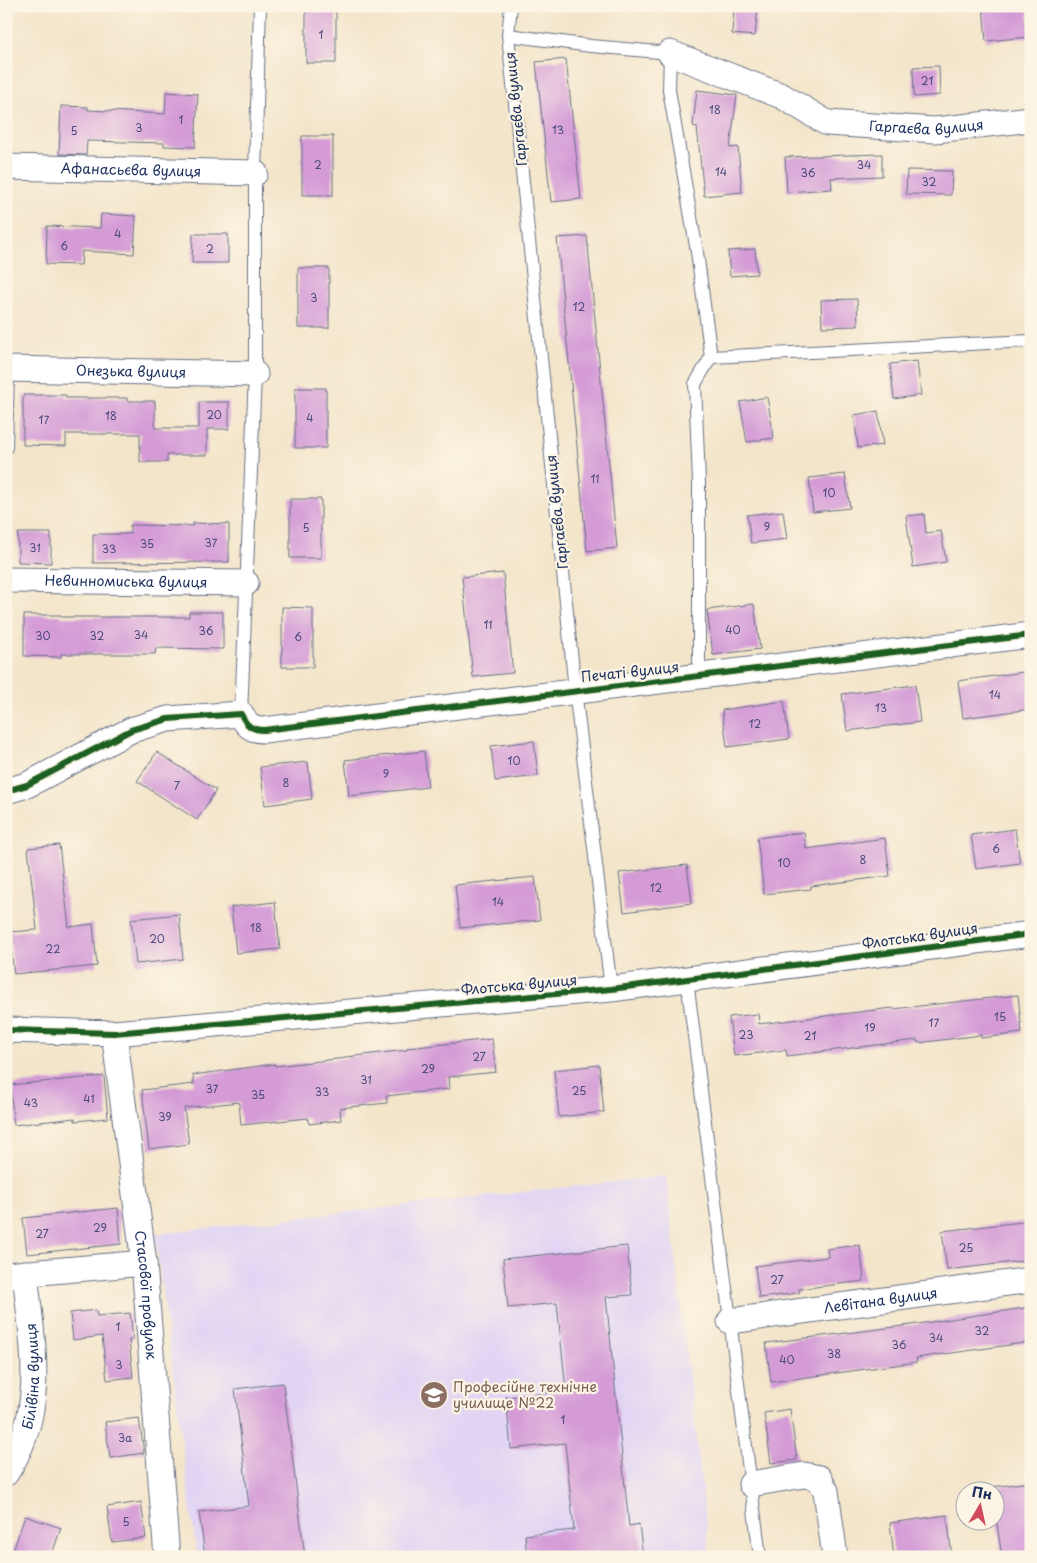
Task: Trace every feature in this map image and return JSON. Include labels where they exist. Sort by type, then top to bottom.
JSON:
[{"type":"street","name":"Гаргаєва вулиця","points":[[670,53],[782,96],[827,123],[935,130],[1031,120]]},
{"type":"street","name":"Афанасьєва вулиця","points":[[6,167],[255,174]]},
{"type":"street","name":"Онезька вулиця","points":[[7,369],[255,374]]},
{"type":"street","name":"Невинномиська вулиця","points":[[6,580],[246,583]]},
{"type":"street","name":"Печаті вулиця","points":[[241,714],[249,727],[256,730],[264,730],[1031,635]]},
{"type":"street","points":[[6,791],[27,785],[131,730],[168,718],[241,714]]},
{"type":"street","name":"Флотська вулиця","points":[[6,1030],[114,1033],[611,989],[1031,934]]},
{"type":"street","name":"Стасової провулок","points":[[114,1033],[144,1263],[167,1557]]},
{"type":"street","points":[[16,1274],[144,1263]]},
{"type":"street","name":"Білівіна вулиця","points":[[6,1473],[24,1439],[31,1413],[34,1387],[34,1362],[16,1274]]},
{"type":"street","name":"Левітана вулиця","points":[[730,1321],[1031,1280]]},
{"type":"street","points":[[751,1484],[804,1475],[819,1478],[826,1491],[835,1557]]},
{"type":"lane","points":[[241,714],[255,374],[255,174],[260,6]]},
{"type":"lane","points":[[508,35],[510,6]]},
{"type":"lane","name":"Гаргаєва вулиця","points":[[611,989],[575,690],[508,35],[591,46],[670,53]]},
{"type":"lane","points":[[670,53],[669,90],[697,252],[711,357],[695,384],[700,482],[699,677]]},
{"type":"lane","points":[[711,357],[1031,341]]},
{"type":"lane","points":[[6,448],[7,369]]},
{"type":"lane","points":[[687,980],[760,1557]]},
{"type":"shaded area","name":"Професійне технічне училище №22","points":[[666,1176],[710,1557],[197,1557],[155,1234]]},
{"type":"building","points":[[306,6],[336,6],[336,63],[306,63]]},
{"type":"building","points":[[734,6],[758,6],[755,36],[732,34]]},
{"type":"building","points":[[983,6],[1028,6],[1030,37],[986,41]]},
{"type":"building","points":[[566,59],[581,199],[551,202],[536,62]]},
{"type":"building","points":[[939,66],[940,95],[914,97],[913,67]]},
{"type":"building","points":[[697,90],[737,95],[730,148],[738,147],[742,192],[704,196],[697,127],[693,126]]},
{"type":"building","points":[[166,92],[198,94],[195,147],[164,146],[164,143],[87,141],[86,155],[59,154],[61,106],[88,107],[88,110],[165,114]]},
{"type":"building","points":[[302,136],[333,136],[333,195],[302,195]]},
{"type":"building","points":[[882,154],[882,176],[831,178],[832,189],[787,192],[785,157]]},
{"type":"building","points":[[907,170],[952,171],[951,195],[906,194]]},
{"type":"building","points":[[101,214],[136,216],[134,254],[82,251],[81,265],[46,264],[47,226],[100,228]]},
{"type":"building","points":[[193,234],[228,234],[228,263],[192,263]]},
{"type":"building","points":[[587,236],[617,548],[587,551],[557,238]]},
{"type":"building","points":[[755,249],[757,274],[730,276],[728,251]]},
{"type":"building","points":[[298,268],[329,268],[329,328],[298,328]]},
{"type":"building","points":[[857,299],[858,326],[822,327],[821,300]]},
{"type":"building","points":[[917,361],[921,395],[894,399],[890,364]]},
{"type":"building","points":[[295,388],[326,388],[326,448],[295,448]]},
{"type":"building","points":[[23,395],[66,395],[66,398],[127,398],[127,401],[155,401],[155,428],[199,428],[199,402],[229,402],[229,429],[207,429],[207,455],[167,455],[167,462],[140,462],[140,434],[66,434],[66,446],[23,445]]},
{"type":"building","points":[[767,397],[774,438],[747,442],[740,402]]},
{"type":"building","points":[[878,411],[883,445],[858,448],[854,415]]},
{"type":"building","points":[[845,474],[850,508],[813,512],[809,478]]},
{"type":"building","points":[[290,499],[321,499],[321,558],[290,558]]},
{"type":"building","points":[[783,511],[787,539],[751,543],[747,515]]},
{"type":"building","points":[[924,514],[926,533],[941,531],[946,562],[913,567],[906,516]]},
{"type":"building","points":[[193,523],[229,524],[229,562],[93,563],[93,534],[130,534],[130,525],[193,526]]},
{"type":"building","points":[[18,533],[51,533],[51,563],[18,562]]},
{"type":"building","points":[[503,573],[513,673],[473,677],[462,577]]},
{"type":"building","points":[[754,604],[760,649],[713,655],[707,610]]},
{"type":"building","points":[[282,607],[313,608],[313,667],[282,667]]},
{"type":"building","points":[[189,612],[223,612],[223,649],[156,648],[155,654],[61,654],[61,657],[24,656],[24,615],[61,615],[61,617],[189,617]]},
{"type":"building","points":[[1031,671],[1031,709],[963,718],[958,681]]},
{"type":"building","points":[[915,685],[920,722],[847,731],[842,694]]},
{"type":"building","points":[[784,701],[789,739],[727,747],[722,710]]},
{"type":"building","points":[[534,741],[538,776],[495,781],[491,746]]},
{"type":"building","points":[[424,751],[428,787],[349,796],[345,760]]},
{"type":"building","points":[[157,752],[216,790],[197,820],[137,781]]},
{"type":"building","points":[[308,762],[312,799],[265,805],[260,767]]},
{"type":"building","points":[[1015,829],[1020,863],[976,869],[971,835]]},
{"type":"building","points":[[804,832],[806,849],[885,838],[890,876],[811,886],[811,889],[764,894],[757,838]]},
{"type":"building","points":[[59,845],[69,927],[93,924],[97,966],[14,974],[9,932],[37,930],[28,848]]},
{"type":"building","points":[[687,865],[692,903],[624,912],[619,873]]},
{"type":"building","points":[[535,877],[540,920],[460,928],[455,885]]},
{"type":"building","points":[[275,902],[280,949],[236,953],[231,907]]},
{"type":"building","points":[[179,914],[183,959],[136,964],[131,919]]},
{"type":"building","points":[[1018,995],[1022,1033],[981,1038],[981,1035],[918,1043],[917,1040],[787,1056],[786,1050],[734,1056],[729,1017],[758,1014],[759,1024]]},
{"type":"building","points":[[492,1039],[496,1072],[448,1077],[449,1089],[386,1096],[387,1103],[340,1108],[341,1120],[309,1124],[308,1118],[241,1125],[239,1102],[184,1108],[189,1144],[149,1149],[142,1090],[194,1084],[193,1075]]},
{"type":"building","points":[[599,1065],[604,1112],[559,1117],[554,1070]]},
{"type":"building","points":[[104,1076],[108,1118],[75,1121],[75,1118],[14,1125],[10,1085]]},
{"type":"building","points":[[118,1208],[121,1244],[27,1254],[23,1218]]},
{"type":"building","points":[[1031,1221],[1031,1260],[947,1270],[942,1231]]},
{"type":"building","points":[[860,1245],[864,1281],[799,1289],[799,1293],[759,1298],[755,1266],[828,1257],[827,1249]]},
{"type":"building","points":[[627,1246],[632,1295],[606,1297],[629,1526],[639,1524],[643,1557],[527,1557],[525,1535],[574,1530],[565,1443],[511,1449],[506,1397],[566,1391],[557,1303],[508,1308],[503,1259]]},
{"type":"building","points":[[1031,1307],[1031,1342],[916,1358],[917,1362],[771,1382],[766,1343],[911,1325]]},
{"type":"building","points":[[96,1310],[97,1316],[130,1313],[133,1339],[129,1340],[133,1377],[107,1380],[102,1336],[73,1340],[70,1313]]},
{"type":"building","points":[[283,1383],[305,1557],[205,1557],[199,1512],[249,1506],[235,1389]]},
{"type":"building","points":[[790,1409],[797,1460],[771,1463],[764,1413]]},
{"type":"building","points":[[139,1418],[144,1453],[110,1458],[105,1422]]},
{"type":"building","points":[[1031,1482],[1031,1557],[1002,1557],[998,1530],[1004,1530],[1004,1485]]},
{"type":"building","points":[[141,1502],[146,1538],[112,1542],[107,1507]]},
{"type":"building","points":[[947,1515],[952,1557],[894,1557],[890,1523]]},
{"type":"building","points":[[25,1516],[61,1528],[51,1557],[30,1557],[13,1551]]},
{"type":"cycle path","points":[[6,791],[27,785],[131,730],[168,719],[241,714],[250,726],[264,730],[1031,635]]},
{"type":"cycle path","points":[[6,1030],[114,1033],[611,989],[1031,934]]},
{"type":"place","name":"Професійне технічне училище №22","points":[[434,1395]]}]
